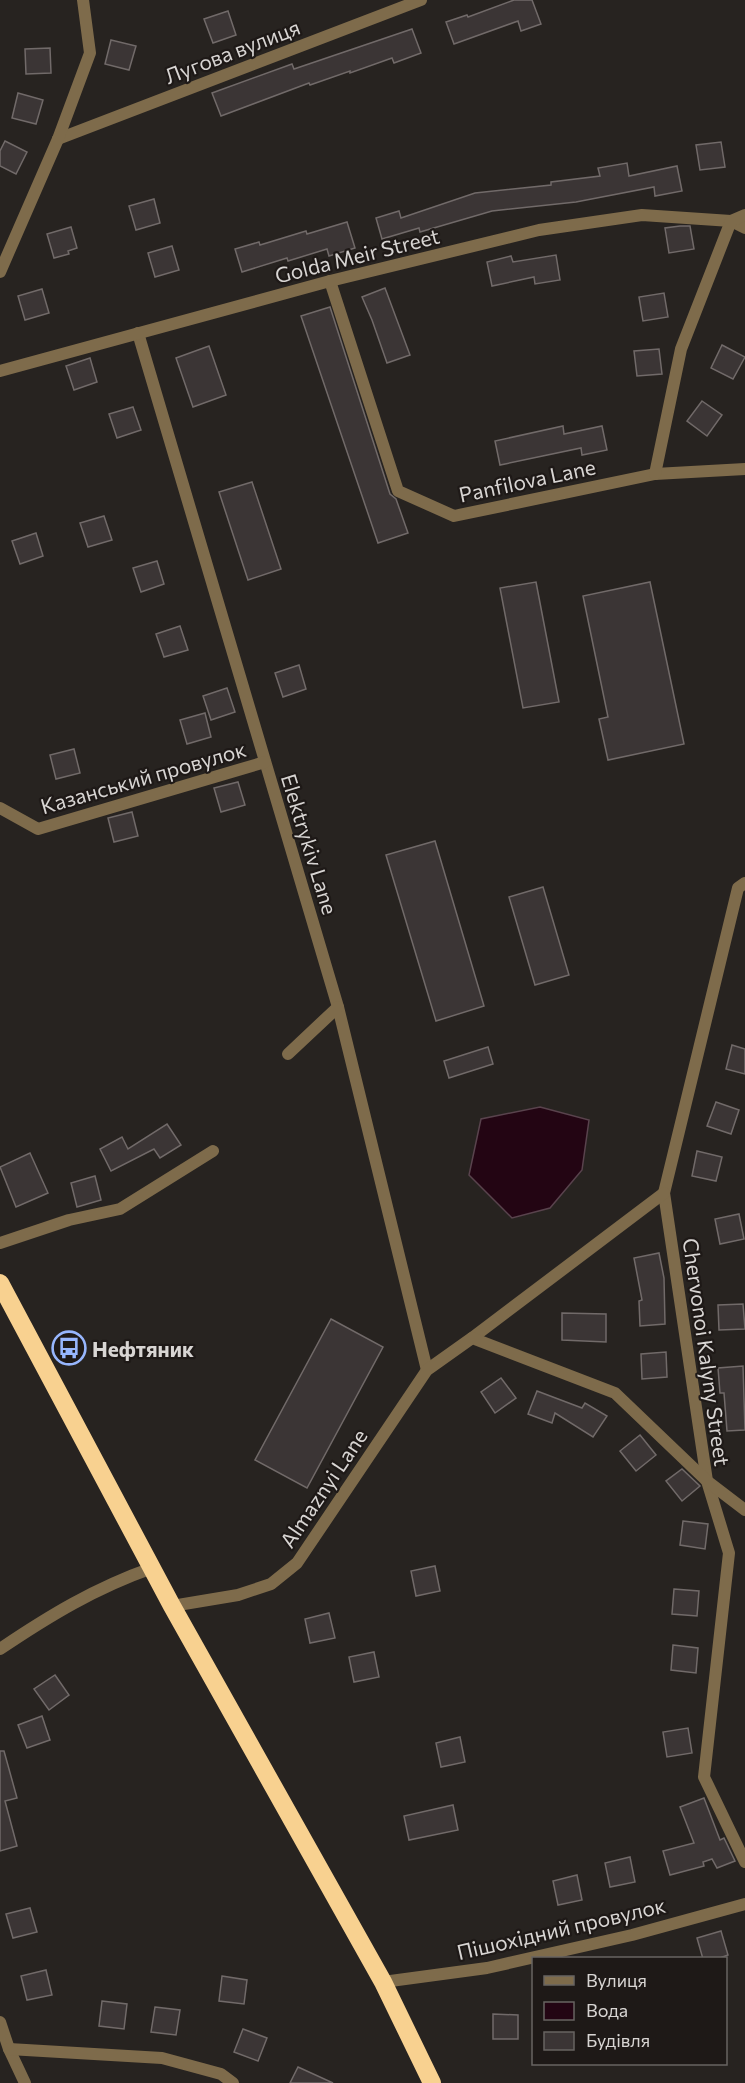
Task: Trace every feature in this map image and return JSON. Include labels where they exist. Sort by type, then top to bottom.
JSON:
[{"type":"highway","points":[[0,1283],[172,1606],[383,1982],[432,2083]]},
{"type":"street","points":[[0,272],[58,139],[90,53],[83,0]]},
{"type":"street","name":"Лугова вулиця","points":[[58,139],[421,0]]},
{"type":"street","name":"Golda Meir Street","points":[[0,371],[330,281],[539,230],[642,215],[731,221],[745,228]]},
{"type":"street","name":"Golda Meir Street","points":[[731,221],[745,215]]},
{"type":"street","points":[[655,474],[681,349],[731,221]]},
{"type":"street","name":"Panfilova Lane","points":[[330,281],[398,490],[454,516],[655,474],[745,469]]},
{"type":"street","name":"Elektrykiv Lane","points":[[138,333],[338,1007],[427,1370]]},
{"type":"street","name":"Казанський провулок","points":[[0,808],[38,829],[265,762]]},
{"type":"street","name":"Chervonoi Kalyny Street","points":[[745,883],[738,888],[664,1193],[707,1481],[729,1553],[704,1777],[745,1862]]},
{"type":"street","points":[[288,1054],[338,1007]]},
{"type":"street","points":[[0,1243],[69,1220],[120,1209],[213,1150]]},
{"type":"street","name":"Almaznyi Lane","points":[[172,1606],[238,1595],[271,1584],[297,1563],[427,1370],[664,1193]]},
{"type":"street","points":[[472,1338],[615,1394],[707,1481],[745,1510]]},
{"type":"street","points":[[0,1649],[57,1611],[128,1576],[152,1568]]},
{"type":"street","name":"Пішохідний провулок","points":[[535,1957],[632,1935],[745,1904]]},
{"type":"street","name":"Пішохідний провулок","points":[[383,1982],[487,1968],[532,1958]]},
{"type":"street","points":[[0,2022],[9,2049],[25,2083]]},
{"type":"street","points":[[9,2049],[162,2058],[221,2074],[233,2083]]},
{"type":"water","points":[[540,1107],[589,1120],[582,1170],[550,1208],[512,1218],[469,1175],[481,1119]]},
{"type":"building","points":[[514,0],[532,0],[541,24],[521,31],[518,21],[454,44],[446,22],[467,15],[468,17]]},
{"type":"building","points":[[228,11],[236,35],[213,43],[204,19]]},
{"type":"building","points":[[412,29],[421,53],[394,63],[392,58],[350,73],[350,71],[310,85],[309,83],[221,116],[212,93],[292,64],[294,69]]},
{"type":"building","points":[[111,40],[136,46],[129,70],[105,64]]},
{"type":"building","points":[[50,48],[51,73],[26,74],[25,49]]},
{"type":"building","points":[[18,93],[43,100],[36,124],[12,118]]},
{"type":"building","points":[[5,141],[27,152],[16,174],[0,166],[0,151]]},
{"type":"building","points":[[721,142],[725,167],[700,170],[696,145]]},
{"type":"building","points":[[627,163],[629,176],[677,166],[682,191],[655,196],[654,187],[576,202],[492,211],[420,232],[419,228],[382,239],[376,218],[399,211],[401,218],[475,193],[551,185],[551,182],[600,176],[598,168]]},
{"type":"building","points":[[154,199],[160,223],[136,230],[129,206]]},
{"type":"building","points":[[347,222],[355,248],[329,256],[327,249],[242,272],[235,249],[259,242],[260,245],[306,231],[307,234]]},
{"type":"building","points":[[690,226],[694,249],[669,253],[665,228]]},
{"type":"building","points":[[71,227],[77,248],[68,251],[69,254],[54,258],[47,234]]},
{"type":"building","points":[[172,246],[179,270],[155,277],[148,253]]},
{"type":"building","points":[[556,255],[560,280],[535,284],[534,277],[492,286],[487,262],[511,256],[513,262]]},
{"type":"building","points":[[385,288],[410,355],[387,363],[362,297]]},
{"type":"building","points":[[42,289],[49,313],[25,320],[18,296]]},
{"type":"building","points":[[664,293],[668,317],[643,321],[639,297]]},
{"type":"building","points":[[330,307],[390,494],[396,499],[408,533],[378,543],[301,316]]},
{"type":"building","points":[[722,345],[745,357],[733,379],[711,368]]},
{"type":"building","points":[[209,346],[226,395],[193,407],[176,358]]},
{"type":"building","points":[[659,349],[662,374],[637,376],[634,351]]},
{"type":"building","points":[[90,358],[97,382],[74,390],[66,366]]},
{"type":"building","points":[[702,401],[722,415],[707,436],[687,421]]},
{"type":"building","points":[[133,407],[141,430],[117,438],[109,414]]},
{"type":"building","points":[[563,426],[564,434],[602,426],[607,450],[582,455],[581,448],[500,465],[495,441]]},
{"type":"building","points":[[252,482],[281,569],[248,580],[219,492]]},
{"type":"building","points":[[104,516],[112,540],[88,547],[80,523]]},
{"type":"building","points":[[36,533],[43,556],[20,564],[12,541]]},
{"type":"building","points":[[157,561],[164,584],[141,592],[133,568]]},
{"type":"building","points":[[536,582],[559,702],[523,708],[500,588]]},
{"type":"building","points":[[650,582],[684,744],[608,760],[599,719],[608,717],[583,596]]},
{"type":"building","points":[[180,626],[188,650],[164,657],[156,634]]},
{"type":"building","points":[[299,665],[306,689],[283,697],[275,673]]},
{"type":"building","points":[[227,688],[235,712],[211,720],[203,696]]},
{"type":"building","points":[[205,713],[211,737],[187,744],[180,720]]},
{"type":"building","points":[[74,749],[80,773],[56,779],[50,755]]},
{"type":"building","points":[[238,782],[245,805],[221,812],[214,788]]},
{"type":"building","points":[[132,812],[138,836],[114,842],[108,818]]},
{"type":"building","points":[[435,841],[484,1006],[436,1021],[386,855]]},
{"type":"building","points":[[543,887],[569,975],[535,985],[509,897]]},
{"type":"building","points":[[732,1045],[745,1049],[745,1074],[726,1069]]},
{"type":"building","points":[[488,1047],[493,1064],[449,1078],[444,1061]]},
{"type":"building","points":[[716,1102],[739,1110],[731,1134],[707,1126]]},
{"type":"building","points":[[167,1124],[181,1145],[160,1158],[154,1149],[111,1171],[100,1149],[122,1137],[128,1149]]},
{"type":"building","points":[[697,1151],[722,1157],[716,1181],[692,1176]]},
{"type":"building","points":[[30,1153],[48,1193],[16,1207],[0,1167]]},
{"type":"building","points":[[95,1176],[101,1200],[77,1207],[71,1183]]},
{"type":"building","points":[[739,1214],[744,1239],[720,1244],[715,1219]]},
{"type":"building","points":[[659,1253],[664,1278],[665,1324],[640,1326],[639,1301],[642,1300],[634,1258]]},
{"type":"building","points":[[743,1304],[745,1329],[719,1330],[718,1305]]},
{"type":"building","points":[[562,1313],[606,1314],[606,1342],[562,1340]]},
{"type":"building","points":[[331,1319],[383,1347],[307,1488],[255,1460]]},
{"type":"building","points":[[666,1352],[667,1377],[642,1379],[641,1354]]},
{"type":"building","points":[[743,1366],[745,1430],[727,1431],[724,1393],[720,1393],[718,1368]]},
{"type":"building","points":[[501,1378],[516,1398],[495,1413],[481,1392]]},
{"type":"building","points":[[537,1391],[582,1408],[585,1403],[607,1416],[593,1437],[555,1413],[552,1423],[528,1414]]},
{"type":"building","points":[[640,1435],[656,1455],[636,1471],[620,1451]]},
{"type":"building","points":[[682,1469],[700,1486],[682,1501],[666,1481]]},
{"type":"building","points":[[683,1521],[708,1524],[705,1549],[680,1545]]},
{"type":"building","points":[[435,1566],[440,1591],[416,1596],[411,1571]]},
{"type":"building","points":[[674,1589],[699,1591],[697,1616],[672,1614]]},
{"type":"building","points":[[329,1613],[335,1638],[310,1643],[305,1619]]},
{"type":"building","points":[[673,1645],[698,1648],[696,1673],[671,1670]]},
{"type":"building","points":[[374,1652],[379,1677],[354,1682],[349,1657]]},
{"type":"building","points":[[55,1675],[69,1695],[49,1710],[34,1689]]},
{"type":"building","points":[[42,1716],[50,1740],[27,1748],[18,1725]]},
{"type":"building","points":[[688,1728],[692,1753],[667,1757],[663,1732]]},
{"type":"building","points":[[460,1737],[465,1762],[441,1767],[436,1743]]},
{"type":"building","points":[[0,1751],[4,1751],[17,1798],[5,1801],[17,1846],[0,1851]]},
{"type":"building","points":[[704,1798],[720,1840],[724,1838],[735,1861],[717,1868],[712,1859],[703,1862],[704,1866],[670,1875],[663,1851],[694,1843],[680,1807]]},
{"type":"building","points":[[453,1805],[458,1830],[409,1840],[404,1816]]},
{"type":"building","points":[[630,1857],[635,1882],[610,1887],[605,1863]]},
{"type":"building","points":[[577,1875],[582,1900],[558,1905],[553,1881]]},
{"type":"building","points":[[30,1908],[37,1932],[13,1938],[6,1914]]},
{"type":"building","points":[[721,1931],[728,1955],[702,1957],[697,1938]]},
{"type":"building","points":[[46,1970],[52,1995],[27,2000],[21,1976]]},
{"type":"building","points":[[222,1976],[247,1980],[244,2004],[219,2001]]},
{"type":"building","points":[[102,2001],[127,2004],[124,2029],[99,2026]]},
{"type":"building","points":[[155,2007],[180,2010],[176,2035],[151,2032]]},
{"type":"building","points":[[493,2014],[518,2015],[518,2039],[493,2039]]},
{"type":"building","points":[[243,2029],[267,2038],[258,2061],[234,2052]]},
{"type":"building","points":[[298,2067],[333,2083],[290,2083]]},
{"type":"place","name":"Нефтяник","points":[[69,1348]]}]
